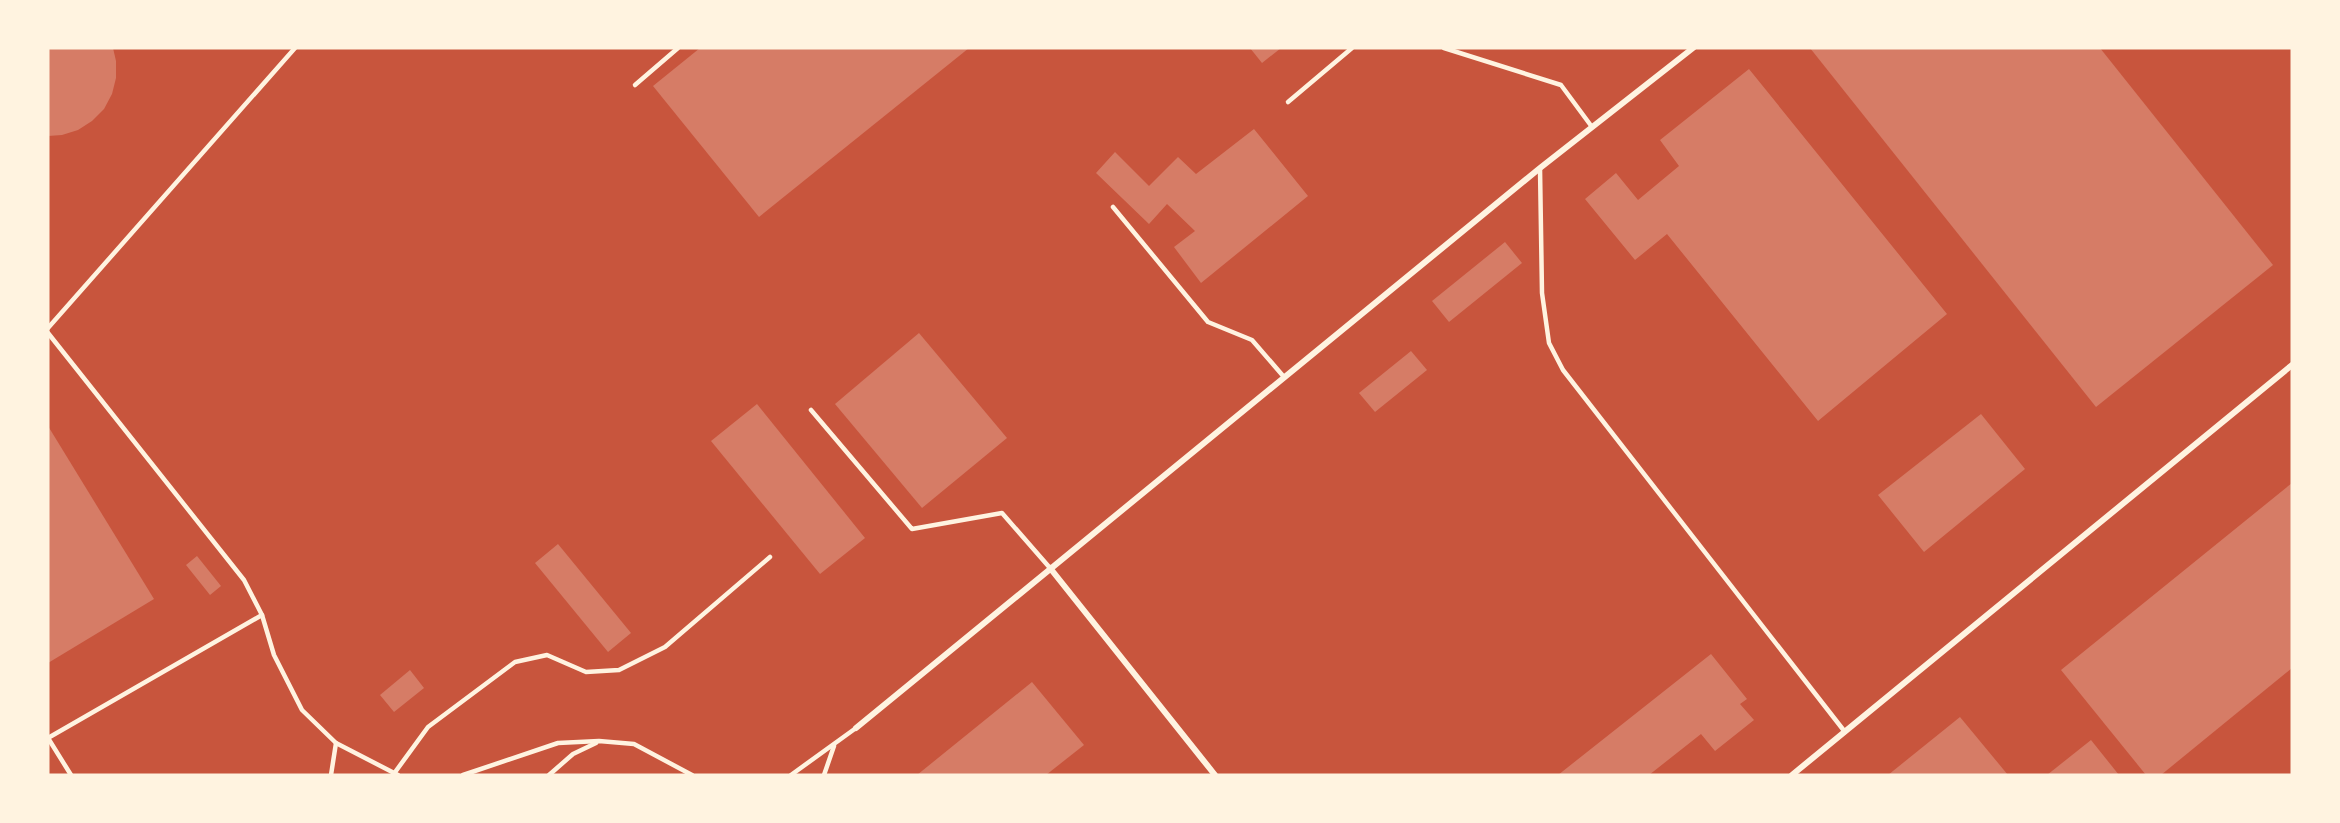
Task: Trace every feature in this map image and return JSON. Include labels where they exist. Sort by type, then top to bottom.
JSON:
[{"type":"street","points":[[856,728],[1540,168],[1693,48]]},
{"type":"street","points":[[1792,775],[2292,365]]},
{"type":"street","points":[[1050,568],[1215,775]]},
{"type":"lane","points":[[48,328],[295,48]]},
{"type":"lane","points":[[635,85],[678,48]]},
{"type":"lane","points":[[1288,102],[1352,48]]},
{"type":"lane","points":[[1444,48],[1560,85],[1592,127]]},
{"type":"lane","points":[[1540,168],[1542,293],[1549,342],[1563,370],[1845,732]]},
{"type":"lane","points":[[1113,207],[1208,322],[1252,339],[1284,377]]},
{"type":"lane","points":[[48,333],[244,580],[262,615],[274,655],[302,710],[336,743],[393,775],[428,727],[515,662],[547,655],[586,672],[619,670],[665,647],[770,557]]},
{"type":"lane","points":[[811,410],[912,529],[1002,513],[1050,568]]},
{"type":"lane","points":[[71,775],[48,738],[262,615]]},
{"type":"lane","points":[[791,775],[856,728]]},
{"type":"lane","points":[[549,775],[573,754],[599,741]]},
{"type":"lane","points":[[463,775],[558,743],[599,741],[634,744],[692,775]]},
{"type":"lane","points":[[330,775],[336,743]]},
{"type":"lane","points":[[824,775],[834,746]]},
{"type":"building","points":[[48,48],[113,48],[116,61],[116,78],[112,94],[104,109],[78,130],[62,135],[48,136]]},
{"type":"building","points":[[700,48],[969,48],[759,217],[653,86]]},
{"type":"building","points":[[1250,48],[1281,48],[1262,63]]},
{"type":"building","points":[[1810,48],[2100,48],[2273,265],[2096,407]]},
{"type":"building","points":[[1749,69],[1947,314],[1818,421],[1667,234],[1635,260],[1585,199],[1616,173],[1638,200],[1679,166],[1660,140]]},
{"type":"building","points":[[1254,129],[1308,196],[1201,283],[1174,247],[1195,231],[1167,204],[1149,224],[1096,173],[1115,152],[1149,186],[1178,157],[1196,174]]},
{"type":"building","points":[[1505,242],[1522,263],[1449,322],[1432,301]]},
{"type":"building","points":[[919,333],[1007,438],[922,508],[835,404]]},
{"type":"building","points":[[1411,351],[1427,370],[1375,412],[1359,393]]},
{"type":"building","points":[[757,404],[865,538],[820,574],[711,441]]},
{"type":"building","points":[[1981,414],[2025,469],[1924,552],[1878,495]]},
{"type":"building","points":[[48,426],[154,599],[48,663]]},
{"type":"building","points":[[2292,483],[2292,668],[2161,775],[2146,775],[2061,670]]},
{"type":"building","points":[[558,544],[631,633],[608,652],[535,563]]},
{"type":"building","points":[[197,556],[221,586],[210,595],[186,565]]},
{"type":"building","points":[[1711,654],[1747,699],[1740,704],[1754,720],[1715,751],[1701,734],[1649,775],[1558,775]]},
{"type":"building","points":[[410,670],[424,688],[394,712],[380,695]]},
{"type":"building","points":[[1032,682],[1084,745],[1046,775],[917,775]]},
{"type":"building","points":[[1960,717],[2008,775],[1888,775]]},
{"type":"building","points":[[2091,740],[2119,775],[2047,775]]}]
